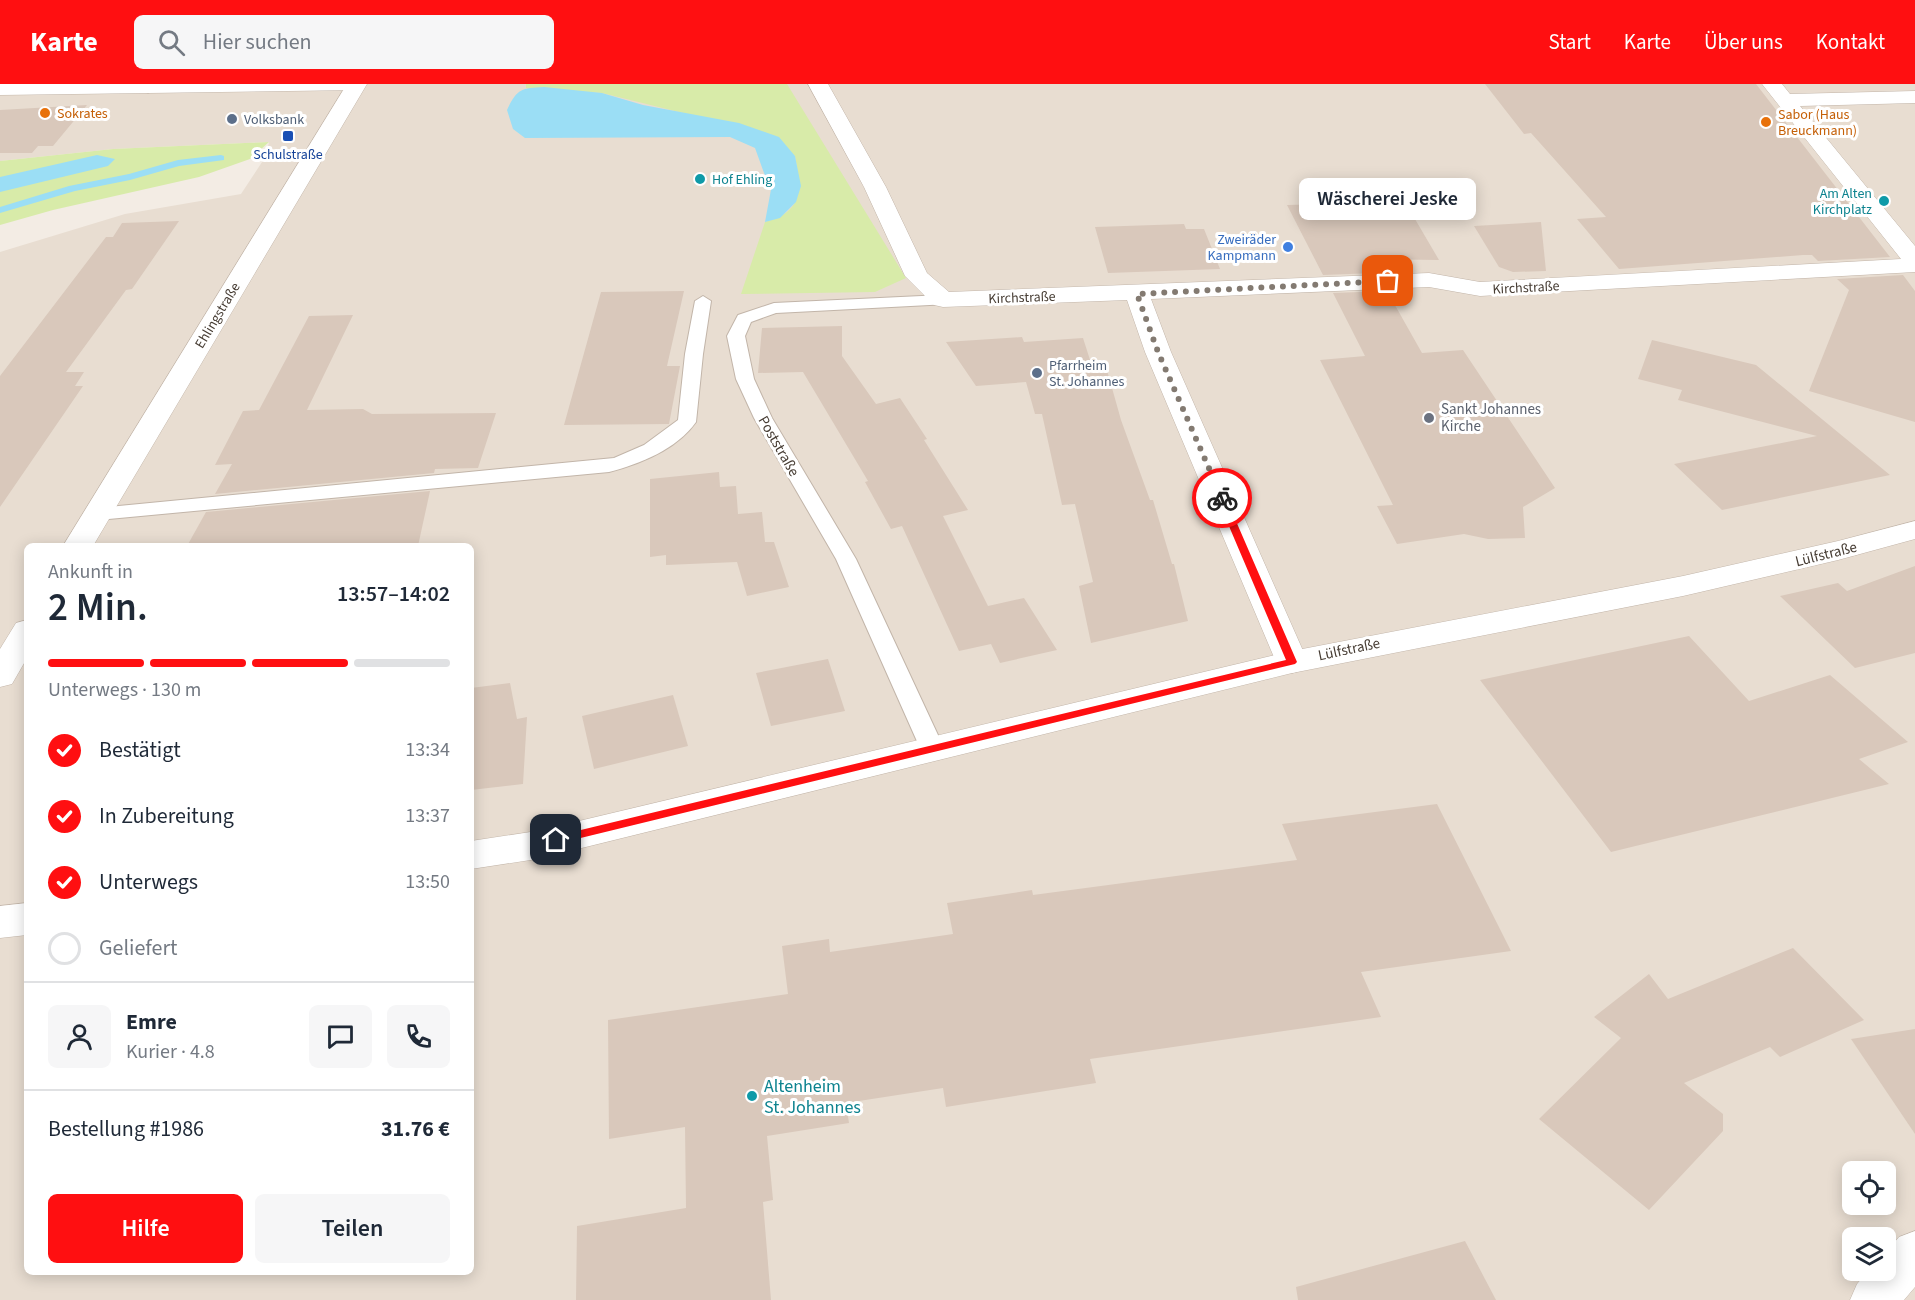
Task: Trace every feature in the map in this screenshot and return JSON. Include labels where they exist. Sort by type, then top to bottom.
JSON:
[{"type":"street","name":"Ehlingstraße","points":[[0,89],[356,84]]},
{"type":"street","name":"Ehlingstraße","points":[[80,543],[356,84]]},
{"type":"street","points":[[818,84],[875,187],[917,276],[943,300]]},
{"type":"street","points":[[1778,92],[1915,97]]},
{"type":"street","points":[[1778,92],[1915,263]]},
{"type":"street","name":"Kirchstraße","points":[[943,300],[1137,294],[1306,284],[1429,280],[1480,289],[1915,263]]},
{"type":"street","points":[[1137,294],[1158,352],[1292,662]]},
{"type":"street","name":"Lülfstraße","points":[[474,855],[537,845],[1292,662],[1409,636],[1697,584],[1858,546],[1915,530]]},
{"type":"street","points":[[0,676],[24,636]]},
{"type":"street","points":[[0,922],[24,919]]},
{"type":"street","points":[[1874,1300],[1915,1253]]},
{"type":"lane","name":"Poststraße","points":[[932,748],[846,559],[763,418],[745,379],[736,336],[744,319],[774,308],[943,300]]},
{"type":"lane","points":[[98,514],[609,466],[636,458],[669,440],[687,422],[694,354],[703,301]]},
{"type":"shaded area","points":[[0,84],[1915,84],[1915,1300],[0,1300],[0,252],[125,214],[241,194],[266,156],[269,142],[113,149],[0,161]]},
{"type":"green space","points":[[526,84],[787,84],[906,278],[875,292],[741,294],[765,222],[787,212],[797,198],[798,179],[795,156],[687,114],[602,93],[526,88]]},
{"type":"green space","points":[[269,142],[250,159],[199,177],[53,210],[0,225],[0,161],[113,149]]},
{"type":"water","points":[[544,87],[602,93],[643,105],[739,123],[779,137],[795,156],[801,186],[796,202],[780,218],[765,222],[772,184],[768,184],[755,148],[730,137],[525,138],[513,129],[507,110],[521,91]]},
{"type":"water","points":[[97,155],[115,159],[108,166],[0,192],[0,177]]},
{"type":"building","points":[[1485,84],[1756,84],[1890,257],[1818,261],[1812,255],[1803,255],[1619,269],[1577,219],[1606,217],[1531,133],[1524,134]]},
{"type":"building","points":[[87,105],[53,146],[38,146],[32,153],[0,153],[0,110]]},
{"type":"building","points":[[1405,202],[1439,260],[1368,259],[1376,273],[1323,275],[1287,205]]},
{"type":"building","points":[[179,221],[132,289],[126,290],[66,372],[84,372],[75,386],[83,386],[0,507],[0,376],[106,237],[113,237],[122,223]]},
{"type":"building","points":[[1541,222],[1546,271],[1513,272],[1499,267],[1474,226]]},
{"type":"building","points":[[1184,224],[1186,229],[1204,229],[1220,269],[1108,273],[1095,227]]},
{"type":"building","points":[[1903,275],[1915,291],[1915,422],[1809,391],[1849,290],[1837,279]]},
{"type":"building","points":[[684,291],[667,366],[680,366],[669,424],[564,425],[601,292]]},
{"type":"building","name":"Sankt Johannes Kirche","points":[[1387,291],[1422,353],[1463,350],[1555,488],[1523,507],[1525,538],[1488,539],[1464,534],[1397,544],[1377,506],[1393,505],[1320,360],[1365,356],[1333,293]]},
{"type":"building","points":[[353,315],[307,410],[363,409],[372,414],[496,413],[478,468],[435,469],[434,473],[215,494],[232,464],[215,465],[243,411],[259,410],[309,316]]},
{"type":"building","points":[[842,326],[842,356],[876,404],[900,398],[927,439],[924,440],[968,510],[943,516],[988,606],[1024,598],[1057,650],[1000,663],[991,644],[959,651],[902,526],[891,529],[865,482],[868,481],[803,372],[758,373],[762,328]]},
{"type":"building","points":[[1022,337],[1024,342],[1083,338],[1091,363],[1105,363],[1121,420],[1150,500],[1153,500],[1172,564],[1174,564],[1188,621],[1091,643],[1079,586],[1093,582],[1075,504],[1062,505],[1042,414],[1035,414],[1026,382],[976,386],[946,342]]},
{"type":"building","points":[[1652,340],[1756,365],[1890,475],[1722,510],[1674,464],[1817,436],[1678,400],[1682,390],[1638,379]]},
{"type":"building","points":[[719,472],[720,487],[736,486],[738,514],[762,512],[765,542],[774,542],[789,587],[747,596],[737,562],[666,565],[666,555],[650,557],[650,479]]},
{"type":"building","points":[[430,491],[419,543],[189,543],[206,512]]},
{"type":"building","points":[[1915,566],[1915,653],[1855,668],[1780,596],[1838,583],[1847,591]]},
{"type":"building","points":[[1689,636],[1749,701],[1830,675],[1908,742],[1859,759],[1889,784],[1611,852],[1480,680]]},
{"type":"building","points":[[828,659],[845,711],[771,726],[756,673]]},
{"type":"building","points":[[510,683],[517,719],[527,717],[523,784],[474,790],[474,688]]},
{"type":"building","points":[[673,695],[688,746],[594,769],[582,716]]},
{"type":"building","points":[[1437,804],[1511,951],[1361,972],[1381,1017],[1090,1059],[1096,1083],[946,1107],[943,1088],[846,1103],[849,1123],[767,1136],[773,1200],[763,1202],[771,1300],[576,1300],[577,1226],[686,1208],[685,1127],[609,1139],[608,1020],[788,994],[782,946],[829,939],[830,952],[953,934],[947,903],[1032,890],[1033,895],[1297,860],[1282,824]]},
{"type":"building","points":[[1793,948],[1864,1020],[1780,1057],[1770,1047],[1684,1083],[1723,1114],[1723,1131],[1649,1210],[1539,1119],[1621,1038],[1594,1017],[1649,974],[1668,999]]},
{"type":"building","points":[[1915,1029],[1915,1134],[1851,1039]]},
{"type":"building","points":[[1465,1241],[1496,1300],[1298,1300],[1296,1287]]},
{"type":"waterway","points":[[0,210],[73,188],[130,177],[178,163],[221,158]]},
{"type":"way so far","points":[[1222,498],[1158,352],[1137,294],[1388,281]]},
{"type":"place","name":"Sokrates","points":[[45,113]]},
{"type":"place","name":"Volksbank","points":[[232,119]]},
{"type":"place","name":"Sabor (Haus Breuckmann)","points":[[1766,122]]},
{"type":"place","name":"Schulstraße","points":[[288,136]]},
{"type":"place","name":"Hof Ehling","points":[[700,179]]},
{"type":"place","name":"Am Alten Kirchplatz","points":[[1884,201]]},
{"type":"place","name":"Zweiräder Kampmann","points":[[1288,247]]},
{"type":"place","name":"Wäscherei Jeske","points":[[1388,281]]},
{"type":"place","name":"Pfarrheim St. Johannes","points":[[1037,373]]},
{"type":"place","name":"Sankt Johannes Kirche","points":[[1429,418]]},
{"type":"place","name":"Altenheim St. Johannes","points":[[752,1096]]},
{"type":"route","points":[[556,840],[1292,662],[1222,498]]}]
